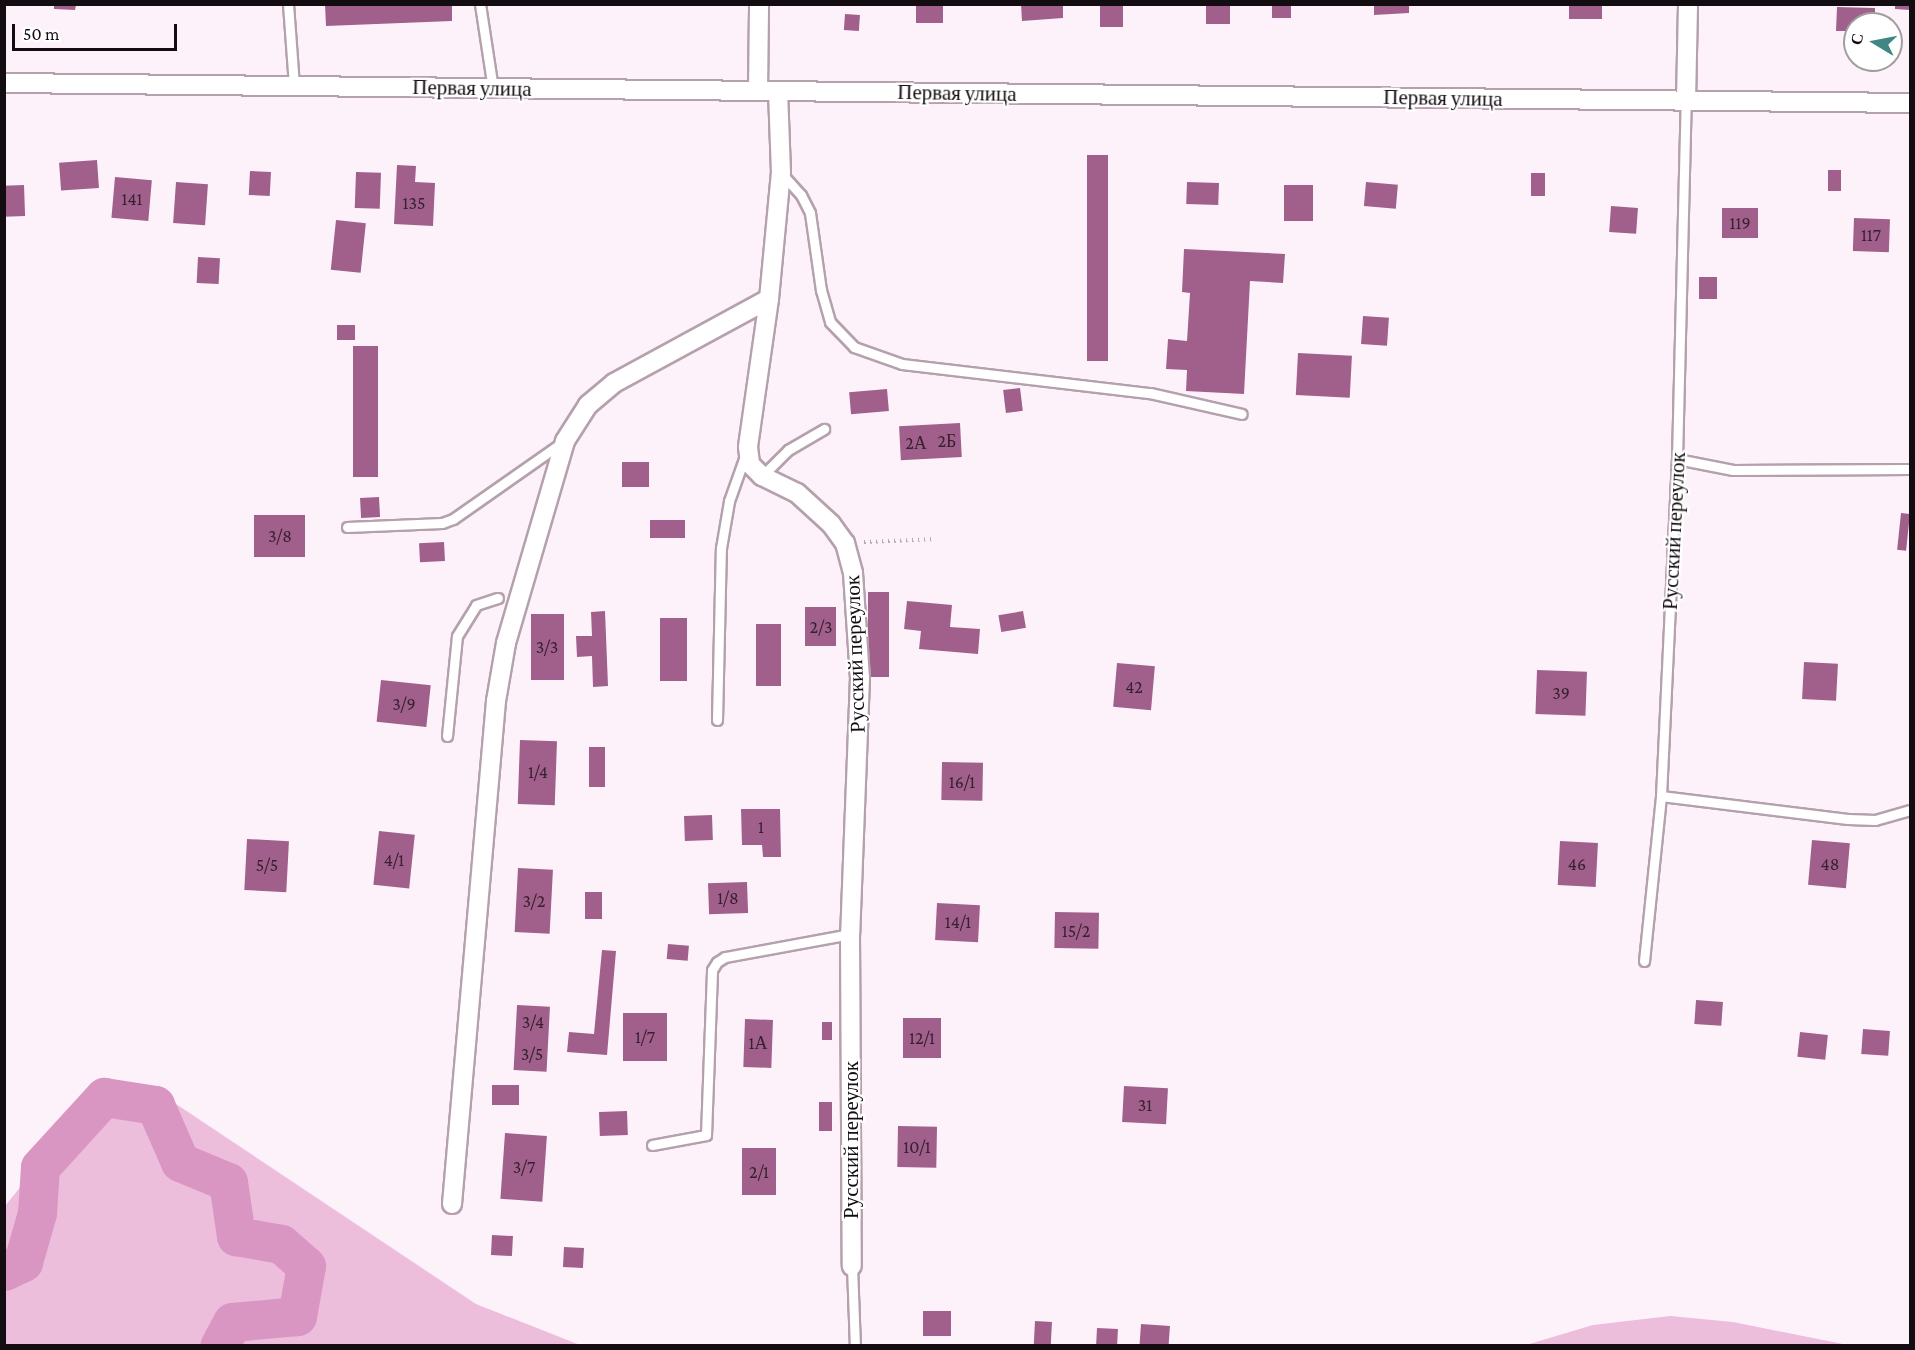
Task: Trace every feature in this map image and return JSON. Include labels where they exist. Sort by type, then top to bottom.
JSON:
[{"type":"street","points":[[758,91],[759,4]]},
{"type":"street","points":[[1686,101],[1688,4]]},
{"type":"street","name":"Первая улица","points":[[4,83],[1911,103]]},
{"type":"street","points":[[762,476],[750,465],[748,447],[769,299],[781,172],[778,91]]},
{"type":"street","points":[[452,1204],[496,701],[506,643],[565,441],[588,405],[614,383],[769,299]]},
{"type":"street","name":"Русский переулок","points":[[762,476],[797,493],[845,543],[853,573],[860,678],[850,934],[852,1266]]},
{"type":"lane","points":[[288,4],[294,86]]},
{"type":"lane","points":[[480,4],[493,89]]},
{"type":"lane","name":"Русский переулок","points":[[1644,961],[1661,796],[1677,459],[1686,101]]},
{"type":"lane","points":[[781,172],[801,195],[810,213],[821,290],[830,322],[854,347],[902,364],[1150,393],[1242,414]]},
{"type":"lane","points":[[762,476],[788,450],[824,429]]},
{"type":"lane","points":[[347,527],[453,519],[565,441]]},
{"type":"lane","points":[[717,720],[721,548],[729,501],[748,447]]},
{"type":"lane","points":[[1677,459],[1733,470],[1911,469]]},
{"type":"lane","points":[[447,736],[457,636],[476,605],[498,598]]},
{"type":"lane","points":[[1661,796],[1848,819],[1875,820],[1911,810]]},
{"type":"lane","points":[[652,1145],[706,1134],[712,970],[717,962],[725,957],[850,934]]},
{"type":"lane","points":[[852,1266],[855,1346]]},
{"type":"path","points":[[845,543],[936,539]]},
{"type":"shaded area","points":[[129,1083],[152,1088],[476,1304],[580,1345],[5,1345],[5,1206],[98,1090]]},
{"type":"shaded area","points":[[1670,1316],[1733,1322],[1848,1345],[1526,1345],[1593,1325]]},
{"type":"building","points":[[325,4],[452,4],[452,21],[326,26]]},
{"type":"building","points":[[916,4],[943,4],[943,23],[916,23]]},
{"type":"building","points":[[1021,4],[1063,4],[1063,18],[1022,21]]},
{"type":"building","points":[[1206,4],[1230,4],[1230,24],[1206,24]]},
{"type":"building","points":[[1272,4],[1291,4],[1291,18],[1272,18]]},
{"type":"building","points":[[1374,4],[1409,4],[1409,13],[1374,15]]},
{"type":"building","points":[[1569,4],[1602,4],[1602,19],[1569,19]]},
{"type":"building","points":[[1895,4],[1910,4],[1910,10],[1895,9]]},
{"type":"building","points":[[54,5],[76,5],[75,10],[54,9]]},
{"type":"building","points":[[1100,5],[1123,5],[1123,27],[1100,27]]},
{"type":"building","points":[[1837,7],[1875,8],[1875,12],[1843,12],[1843,31],[1836,31]]},
{"type":"building","points":[[845,14],[860,15],[859,31],[844,30]]},
{"type":"building","points":[[1087,155],[1108,155],[1108,361],[1087,361]]},
{"type":"building","points":[[97,160],[99,188],[61,191],[59,163]]},
{"type":"building","points":[[397,165],[416,166],[415,182],[435,183],[433,226],[394,224]]},
{"type":"building","points":[[1828,170],[1841,170],[1841,191],[1828,191]]},
{"type":"building","points":[[250,171],[271,172],[270,196],[249,195]]},
{"type":"building","points":[[356,172],[381,173],[380,209],[355,208]]},
{"type":"building","points":[[1531,173],[1545,173],[1545,196],[1531,196]]},
{"type":"building","points":[[115,177],[152,180],[148,221],[111,218]]},
{"type":"building","points":[[176,182],[208,184],[205,225],[173,223]]},
{"type":"building","points":[[1187,182],[1219,183],[1218,205],[1186,204]]},
{"type":"building","points":[[1366,182],[1398,185],[1396,209],[1364,206]]},
{"type":"building","points":[[24,185],[25,216],[5,217],[4,186]]},
{"type":"building","points":[[1284,185],[1313,185],[1313,221],[1284,221]]},
{"type":"building","points":[[1611,206],[1638,208],[1636,234],[1609,232]]},
{"type":"building","points":[[1722,208],[1758,208],[1758,238],[1722,238]]},
{"type":"building","points":[[1854,218],[1890,219],[1889,252],[1853,251]]},
{"type":"building","points":[[336,220],[366,223],[361,273],[331,270]]},
{"type":"building","points":[[1184,249],[1285,254],[1283,283],[1250,281],[1244,394],[1186,391],[1187,370],[1166,369],[1168,339],[1187,341],[1190,293],[1182,292]]},
{"type":"building","points":[[198,257],[220,258],[219,284],[197,283]]},
{"type":"building","points":[[1699,277],[1717,277],[1717,299],[1699,299]]},
{"type":"building","points":[[1363,316],[1389,318],[1387,346],[1361,344]]},
{"type":"building","points":[[337,325],[355,325],[355,340],[337,340]]},
{"type":"building","points":[[353,346],[378,346],[378,477],[353,477]]},
{"type":"building","points":[[1298,353],[1352,356],[1350,398],[1296,395]]},
{"type":"building","points":[[1020,388],[1023,411],[1006,413],[1003,390]]},
{"type":"building","points":[[887,389],[889,411],[851,414],[849,392]]},
{"type":"building","points":[[960,423],[962,457],[901,460],[899,426]]},
{"type":"building","points":[[622,462],[649,462],[649,487],[622,487]]},
{"type":"building","points":[[379,497],[380,517],[361,518],[360,498]]},
{"type":"building","points":[[1901,513],[1910,514],[1906,551],[1897,550]]},
{"type":"building","points":[[254,515],[305,515],[305,557],[254,557]]},
{"type":"building","points":[[650,520],[685,520],[685,538],[650,538]]},
{"type":"building","points":[[444,542],[445,561],[420,562],[419,543]]},
{"type":"building","points":[[868,592],[889,592],[889,677],[868,677]]},
{"type":"building","points":[[907,601],[952,605],[950,627],[980,629],[978,654],[919,649],[921,631],[904,629]]},
{"type":"building","points":[[805,607],[836,607],[836,646],[805,646]]},
{"type":"building","points":[[605,611],[608,686],[593,687],[592,656],[577,657],[576,636],[592,636],[591,612]]},
{"type":"building","points":[[1023,611],[1026,628],[1001,632],[998,615]]},
{"type":"building","points":[[531,614],[564,614],[564,680],[531,680]]},
{"type":"building","points":[[660,618],[687,618],[687,681],[660,681]]},
{"type":"building","points":[[756,624],[781,624],[781,686],[756,686]]},
{"type":"building","points":[[1804,662],[1838,664],[1836,701],[1802,699]]},
{"type":"building","points":[[1117,663],[1155,666],[1151,710],[1113,707]]},
{"type":"building","points":[[1537,670],[1587,672],[1585,716],[1535,714]]},
{"type":"building","points":[[381,680],[431,685],[426,727],[377,722]]},
{"type":"building","points":[[520,740],[557,741],[555,805],[518,804]]},
{"type":"building","points":[[589,747],[605,747],[605,787],[589,787]]},
{"type":"building","points":[[942,762],[983,763],[982,801],[941,800]]},
{"type":"building","points":[[741,809],[780,809],[781,857],[763,857],[762,845],[742,845]]},
{"type":"building","points":[[712,815],[713,840],[685,841],[684,816]]},
{"type":"building","points":[[379,831],[415,835],[409,888],[373,885]]},
{"type":"building","points":[[247,839],[289,841],[286,892],[244,890]]},
{"type":"building","points":[[1812,840],[1850,843],[1846,888],[1808,885]]},
{"type":"building","points":[[1560,841],[1598,843],[1596,887],[1558,885]]},
{"type":"building","points":[[518,868],[553,870],[550,934],[515,932]]},
{"type":"building","points":[[747,882],[748,913],[709,914],[708,883]]},
{"type":"building","points":[[585,892],[602,892],[602,919],[585,919]]},
{"type":"building","points":[[937,903],[980,905],[978,942],[935,940]]},
{"type":"building","points":[[1055,912],[1099,913],[1098,949],[1054,948]]},
{"type":"building","points":[[668,944],[689,946],[688,961],[667,959]]},
{"type":"building","points":[[602,950],[616,951],[607,1055],[567,1052],[569,1032],[594,1034]]},
{"type":"building","points":[[1696,1000],[1723,1002],[1721,1026],[1694,1024]]},
{"type":"building","points":[[517,1005],[550,1007],[547,1072],[514,1070]]},
{"type":"building","points":[[623,1013],[667,1013],[667,1061],[623,1061]]},
{"type":"building","points":[[903,1018],[941,1018],[941,1058],[903,1058]]},
{"type":"building","points":[[745,1019],[773,1020],[771,1068],[743,1067]]},
{"type":"building","points":[[822,1022],[832,1022],[832,1040],[822,1040]]},
{"type":"building","points":[[1863,1029],[1890,1031],[1888,1056],[1861,1054]]},
{"type":"building","points":[[1800,1032],[1828,1035],[1825,1060],[1797,1057]]},
{"type":"building","points":[[492,1085],[519,1085],[519,1105],[492,1105]]},
{"type":"building","points":[[1124,1086],[1168,1088],[1166,1124],[1122,1122]]},
{"type":"building","points":[[819,1102],[832,1102],[832,1131],[819,1131]]},
{"type":"building","points":[[627,1111],[628,1135],[600,1136],[599,1112]]},
{"type":"building","points":[[898,1126],[937,1127],[936,1168],[897,1167]]},
{"type":"building","points":[[505,1133],[547,1136],[542,1202],[500,1199]]},
{"type":"building","points":[[742,1148],[776,1148],[776,1195],[742,1195]]},
{"type":"building","points":[[492,1235],[513,1236],[512,1256],[491,1255]]},
{"type":"building","points":[[564,1247],[584,1248],[583,1268],[563,1267]]},
{"type":"building","points":[[923,1311],[951,1311],[951,1336],[923,1336]]},
{"type":"building","points":[[1035,1321],[1052,1322],[1051,1346],[1034,1346]]},
{"type":"building","points":[[1141,1324],[1170,1326],[1169,1346],[1139,1346]]},
{"type":"building","points":[[1097,1328],[1118,1329],[1117,1346],[1096,1346]]},
{"type":"waterway","points":[[4,1271],[23,1262],[37,1213],[40,1167],[104,1097],[155,1105],[180,1162],[228,1182],[236,1236],[281,1244],[306,1266],[297,1316],[232,1322],[219,1346]]}]
